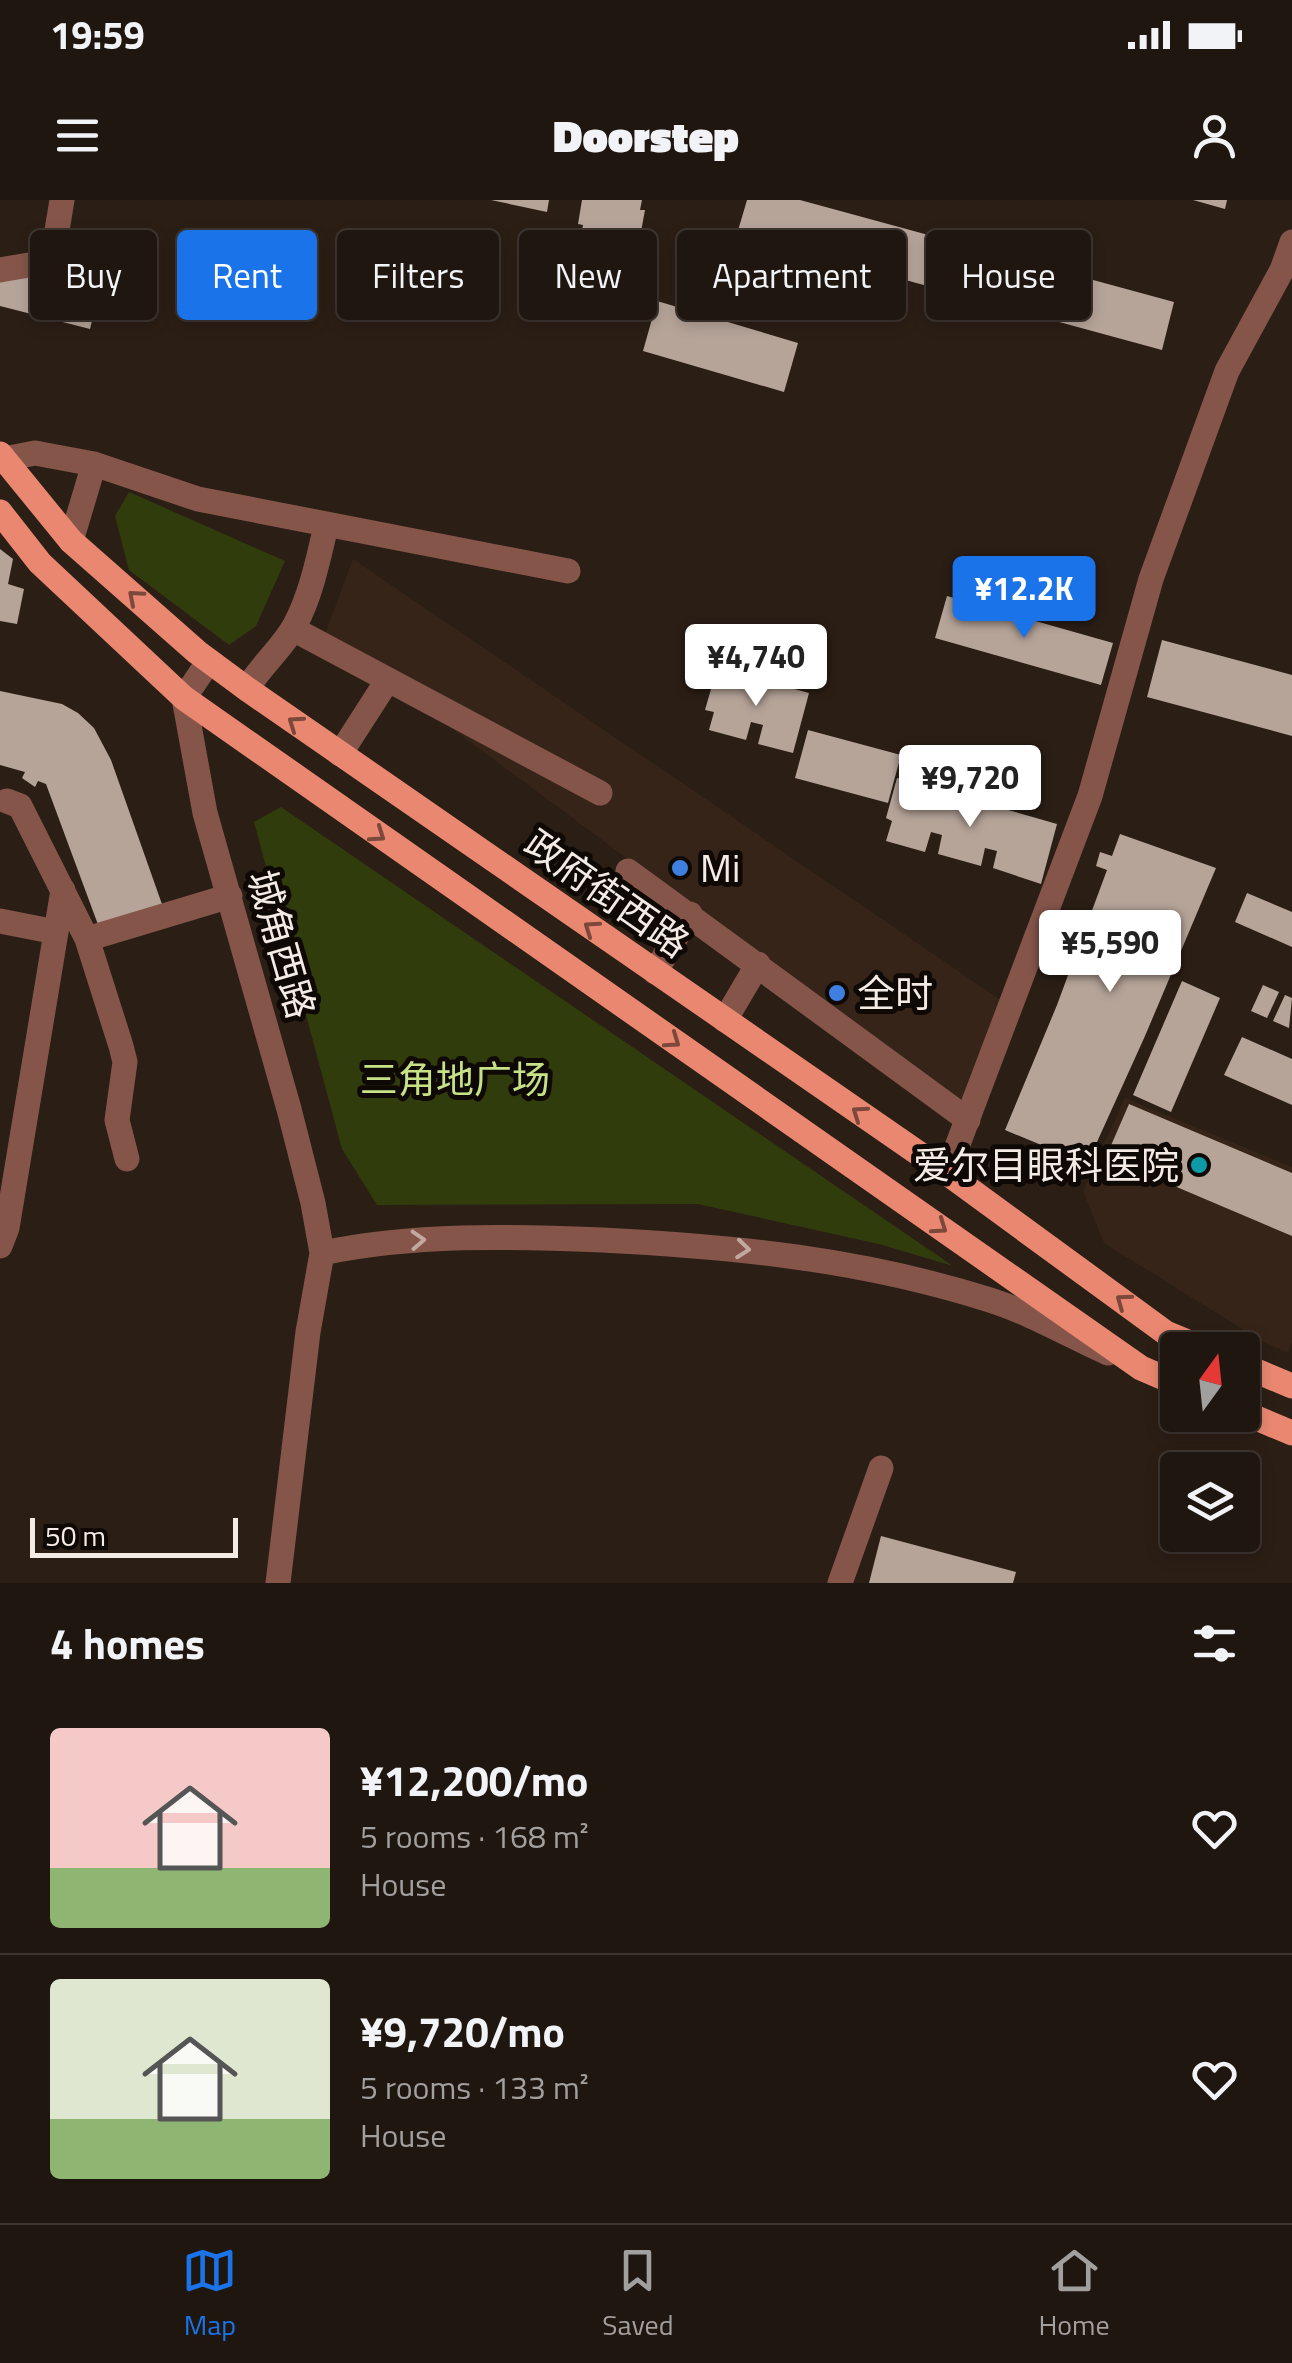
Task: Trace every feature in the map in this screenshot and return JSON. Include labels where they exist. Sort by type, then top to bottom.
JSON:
[{"type":"main road","name":"政府街西路","points":[[2,456],[70,541],[247,690],[947,1173],[1166,1332]]},
{"type":"main road","points":[[0,512],[40,563],[184,698],[1142,1368],[1160,1376]]},
{"type":"main road","points":[[1260,1373],[1292,1386]]},
{"type":"main road","points":[[1260,1420],[1292,1433]]},
{"type":"street","points":[[0,270],[52,261],[62,200]]},
{"type":"street","points":[[947,1173],[1090,796],[1151,579],[1221,388],[1282,270],[1292,242]]},
{"type":"street","points":[[2,456],[35,453],[94,464],[198,499],[568,571]]},
{"type":"street","points":[[70,541],[94,464]]},
{"type":"street","points":[[247,690],[255,674],[293,629],[309,593],[326,526]]},
{"type":"street","points":[[293,629],[600,793]]},
{"type":"street","points":[[184,698],[209,661]]},
{"type":"street","points":[[340,754],[387,681]]},
{"type":"street","name":"城角西路","points":[[184,698],[205,812],[313,1203],[322,1253]]},
{"type":"street","points":[[7,801],[20,806],[87,939],[125,1062],[117,1120],[127,1159]]},
{"type":"street","points":[[628,871],[968,1120]]},
{"type":"street","points":[[0,1246],[63,890]]},
{"type":"street","points":[[87,939],[230,896]]},
{"type":"street","points":[[655,972],[690,914]]},
{"type":"street","points":[[0,921],[56,932]]},
{"type":"street","points":[[725,1020],[758,964]]},
{"type":"street","points":[[278,1583],[308,1332],[322,1253],[376,1242],[476,1237],[688,1244],[772,1252],[850,1266],[994,1301],[1142,1368]]},
{"type":"street","points":[[840,1583],[882,1468]]},
{"type":"shaded area","points":[[353,559],[1008,1005],[960,1106],[325,634]]},
{"type":"shaded area","points":[[1125,1098],[1292,1167],[1292,1341],[1288,1353],[1260,1340],[1260,1332],[1247,1332],[1104,1243],[1083,1191]]},
{"type":"green space","points":[[129,492],[285,561],[256,626],[229,645],[129,570],[115,516]]},
{"type":"green space","name":"三角地广场","points":[[281,807],[953,1266],[879,1244],[698,1204],[377,1205],[342,1149],[254,822]]},
{"type":"building","points":[[491,200],[549,200],[547,212]]},
{"type":"building","points":[[582,200],[642,200],[640,210],[645,210],[641,230],[582,230],[583,225],[578,224]]},
{"type":"building","points":[[747,200],[800,200],[926,234],[926,286],[906,280],[906,230],[738,230]]},
{"type":"building","points":[[1193,200],[1227,200],[1225,209]]},
{"type":"building","points":[[0,263],[30,270],[30,314],[0,306]]},
{"type":"building","points":[[1091,279],[1174,302],[1162,350],[1052,320],[1091,320]]},
{"type":"building","points":[[657,301],[677,307],[677,320],[721,320],[798,343],[784,392],[643,351],[652,320],[657,320]]},
{"type":"building","points":[[55,320],[92,320],[90,329]]},
{"type":"building","points":[[0,549],[13,559],[8,584],[24,589],[17,624],[0,621]]},
{"type":"building","points":[[947,596],[1113,643],[1101,685],[935,638]]},
{"type":"building","points":[[1162,640],[1292,675],[1292,736],[1147,697]]},
{"type":"building","points":[[717,668],[809,693],[793,753],[758,744],[763,725],[751,722],[746,740],[709,730],[714,712],[705,710]]},
{"type":"building","points":[[0,691],[62,704],[94,728],[111,760],[163,907],[100,930],[46,784],[38,781],[35,787],[22,778],[25,772],[0,765]]},
{"type":"building","points":[[808,730],[901,755],[888,803],[795,778]]},
{"type":"building","points":[[897,778],[1057,824],[1041,884],[993,868],[997,851],[985,848],[981,866],[938,854],[942,835],[931,832],[925,852],[886,841],[892,821],[886,818]]},
{"type":"building","points":[[1120,834],[1216,868],[1087,1164],[1005,1130],[1107,870],[1096,866],[1100,852],[1112,856]]},
{"type":"building","points":[[1247,893],[1292,912],[1292,947],[1235,922]]},
{"type":"building","points":[[1182,981],[1220,998],[1171,1112],[1133,1095]]},
{"type":"building","points":[[1263,985],[1279,992],[1267,1018],[1251,1011]]},
{"type":"building","points":[[1285,995],[1292,998],[1289,1028],[1273,1021]]},
{"type":"building","points":[[1242,1037],[1292,1059],[1292,1105],[1224,1075]]},
{"type":"building","name":"爱尔目眼科医院","points":[[1129,1104],[1292,1173],[1292,1236],[1106,1157]]},
{"type":"building","points":[[881,1536],[1016,1572],[1013,1583],[869,1583]]},
{"type":"place","name":"Mi","points":[[680,868]]},
{"type":"place","name":"全时","points":[[837,993]]},
{"type":"place","name":"爱尔目眼科医院","points":[[1199,1165]]}]
